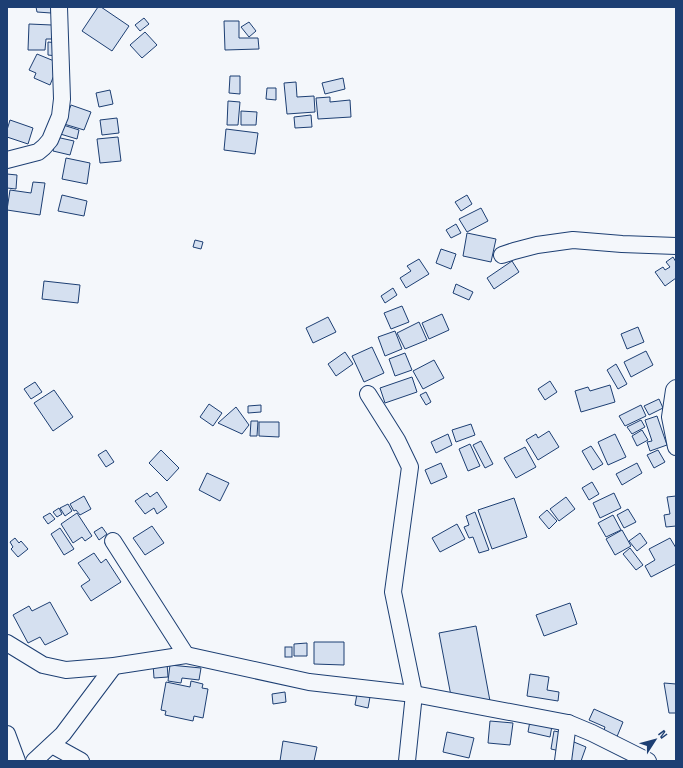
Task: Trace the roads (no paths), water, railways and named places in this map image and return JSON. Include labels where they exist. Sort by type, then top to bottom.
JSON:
[{"type":"street","points":[[7,160],[38,152],[50,140],[60,116],[62,99],[59,7]]},
{"type":"street","points":[[502,255],[537,245],[573,240],[676,246]]},
{"type":"street","points":[[676,388],[674,390],[670,417],[676,447]]},
{"type":"street","points":[[368,394],[397,440],[410,467],[393,592],[414,694],[407,761]]},
{"type":"street","points":[[113,541],[186,655]]},
{"type":"street","points":[[7,643],[43,666],[66,670],[114,666],[186,655],[309,682],[414,694],[568,723],[592,733],[648,761]]},
{"type":"street","points":[[34,761],[63,734],[114,666]]},
{"type":"street","points":[[563,761],[568,723]]},
{"type":"street","points":[[7,734],[17,761]]},
{"type":"street","points":[[52,745],[81,761]]}]
